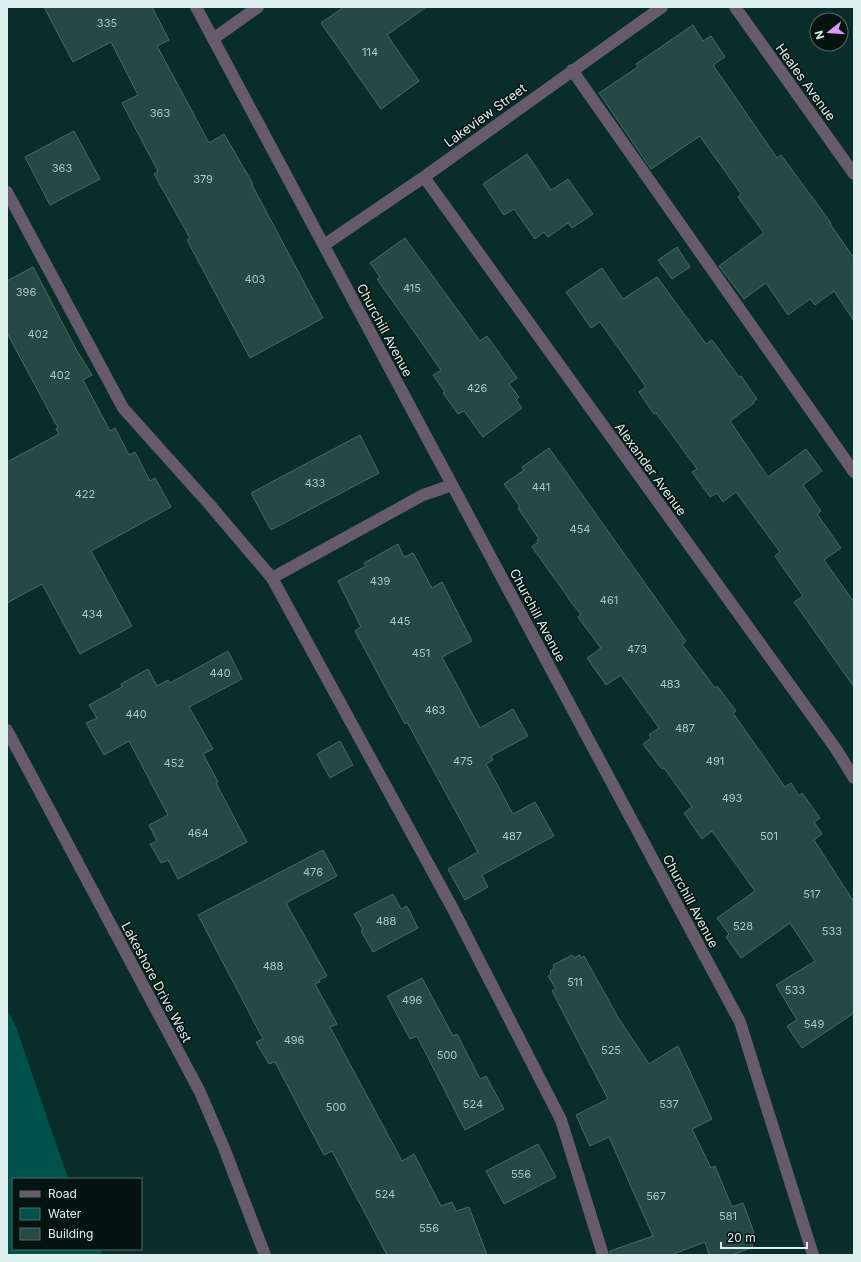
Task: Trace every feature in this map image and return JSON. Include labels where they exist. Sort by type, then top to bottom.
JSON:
[{"type":"street","name":"Churchill Avenue","points":[[196,7],[740,1022],[813,1255]]},
{"type":"street","points":[[213,38],[258,7]]},
{"type":"street","name":"Lakeview Street","points":[[324,245],[424,177],[662,7]]},
{"type":"street","name":"Heales Avenue","points":[[735,7],[854,174]]},
{"type":"street","points":[[572,70],[854,472]]},
{"type":"street","name":"Alexander Avenue","points":[[424,177],[836,749],[854,778]]},
{"type":"street","points":[[7,192],[123,408],[210,505],[272,578],[453,909],[561,1120],[603,1255]]},
{"type":"street","points":[[272,578],[423,496],[452,485]]},
{"type":"street","name":"Lakeshore Drive West","points":[[7,730],[200,1092],[224,1148],[266,1255]]},
{"type":"water","points":[[7,1009],[16,1027],[69,1178],[12,1178],[12,1250],[100,1250],[102,1255],[7,1255]]},
{"type":"building","points":[[44,7],[152,7],[169,40],[157,46],[209,143],[224,134],[253,184],[252,185],[323,318],[250,358],[187,240],[190,238],[154,174],[158,171],[122,103],[138,95],[111,42],[73,62]]},
{"type":"building","points":[[344,7],[426,7],[387,35],[419,81],[381,109],[321,23]]},
{"type":"building","points":[[693,25],[703,41],[711,36],[725,57],[713,65],[777,158],[781,155],[831,223],[830,224],[854,258],[854,321],[834,291],[815,305],[810,299],[788,315],[766,283],[744,299],[719,266],[764,233],[738,197],[741,194],[700,136],[651,169],[599,93],[638,67],[636,64]]},
{"type":"building","points":[[74,131],[100,179],[50,205],[25,157]]},
{"type":"building","points":[[527,154],[551,190],[568,179],[593,214],[572,228],[568,223],[548,237],[544,232],[535,239],[514,209],[504,215],[483,184]]},
{"type":"building","points":[[405,238],[480,341],[487,336],[517,378],[509,384],[519,397],[516,400],[522,408],[483,437],[464,411],[458,414],[443,393],[445,392],[433,375],[441,370],[377,279],[380,277],[370,263]]},
{"type":"building","points":[[677,247],[690,267],[672,279],[658,260]]},
{"type":"building","points":[[33,267],[76,349],[92,375],[83,380],[110,431],[115,428],[129,455],[135,452],[150,481],[155,478],[171,507],[91,551],[132,626],[80,654],[42,584],[7,603],[7,462],[59,434],[56,429],[58,428],[7,333],[7,281]]},
{"type":"building","points":[[602,268],[623,299],[657,277],[706,344],[712,340],[739,377],[741,376],[757,399],[753,402],[754,403],[730,421],[768,477],[806,449],[822,471],[803,485],[821,511],[817,514],[841,548],[824,560],[854,602],[854,687],[794,602],[803,596],[775,556],[780,552],[736,492],[723,502],[717,493],[710,497],[692,472],[697,469],[656,413],[654,414],[639,392],[646,387],[600,322],[591,328],[566,292]]},
{"type":"building","points":[[360,435],[379,473],[271,530],[251,493]]},
{"type":"building","points":[[549,448],[686,641],[682,644],[715,688],[717,686],[736,711],[733,713],[785,787],[791,783],[799,796],[802,793],[820,818],[814,822],[822,834],[814,840],[854,902],[854,1013],[802,1048],[787,1026],[797,1020],[776,985],[815,961],[790,923],[741,958],[726,937],[729,934],[717,918],[755,891],[712,831],[702,839],[684,813],[692,807],[664,768],[662,769],[643,744],[651,738],[649,735],[659,728],[621,675],[606,685],[587,658],[601,648],[578,617],[581,615],[532,547],[538,542],[537,540],[539,539],[504,484],[524,470],[522,467]]},
{"type":"building","points":[[398,544],[404,557],[413,553],[432,588],[442,582],[472,641],[442,657],[480,728],[513,709],[528,736],[491,756],[493,760],[486,764],[513,814],[535,802],[554,836],[482,875],[488,887],[465,900],[448,869],[478,852],[407,722],[405,724],[355,631],[361,627],[338,581],[366,566],[364,563]]},
{"type":"building","points":[[228,651],[242,679],[189,707],[213,749],[203,754],[218,782],[216,783],[247,842],[178,879],[168,860],[161,863],[150,844],[157,841],[149,825],[168,815],[129,741],[104,755],[86,723],[97,718],[89,705],[122,687],[121,684],[148,669],[157,686],[168,680],[170,683]]},
{"type":"building","points":[[340,741],[353,765],[330,778],[317,754]]},
{"type":"building","points":[[323,850],[337,876],[286,903],[327,976],[315,984],[337,1024],[330,1027],[402,1161],[414,1154],[441,1206],[452,1202],[456,1211],[469,1207],[487,1255],[387,1255],[332,1151],[324,1155],[275,1062],[269,1064],[256,1042],[263,1039],[198,915]]},
{"type":"building","points":[[393,894],[401,909],[407,906],[418,928],[373,952],[361,931],[363,930],[354,914]]},
{"type":"building","points":[[572,955],[574,958],[580,955],[581,958],[584,956],[619,1019],[649,1064],[678,1046],[712,1119],[692,1129],[711,1168],[715,1166],[732,1207],[743,1203],[754,1233],[749,1235],[753,1247],[732,1255],[709,1255],[705,1242],[671,1255],[610,1255],[610,1251],[653,1236],[609,1137],[590,1146],[576,1115],[608,1099],[552,991],[556,989],[548,976],[551,974],[550,971],[554,969],[553,965]]},
{"type":"building","points":[[422,978],[453,1036],[457,1034],[480,1079],[486,1076],[504,1109],[465,1130],[417,1036],[410,1039],[387,996]]},
{"type":"building","points":[[538,1144],[556,1177],[504,1204],[486,1171]]}]
